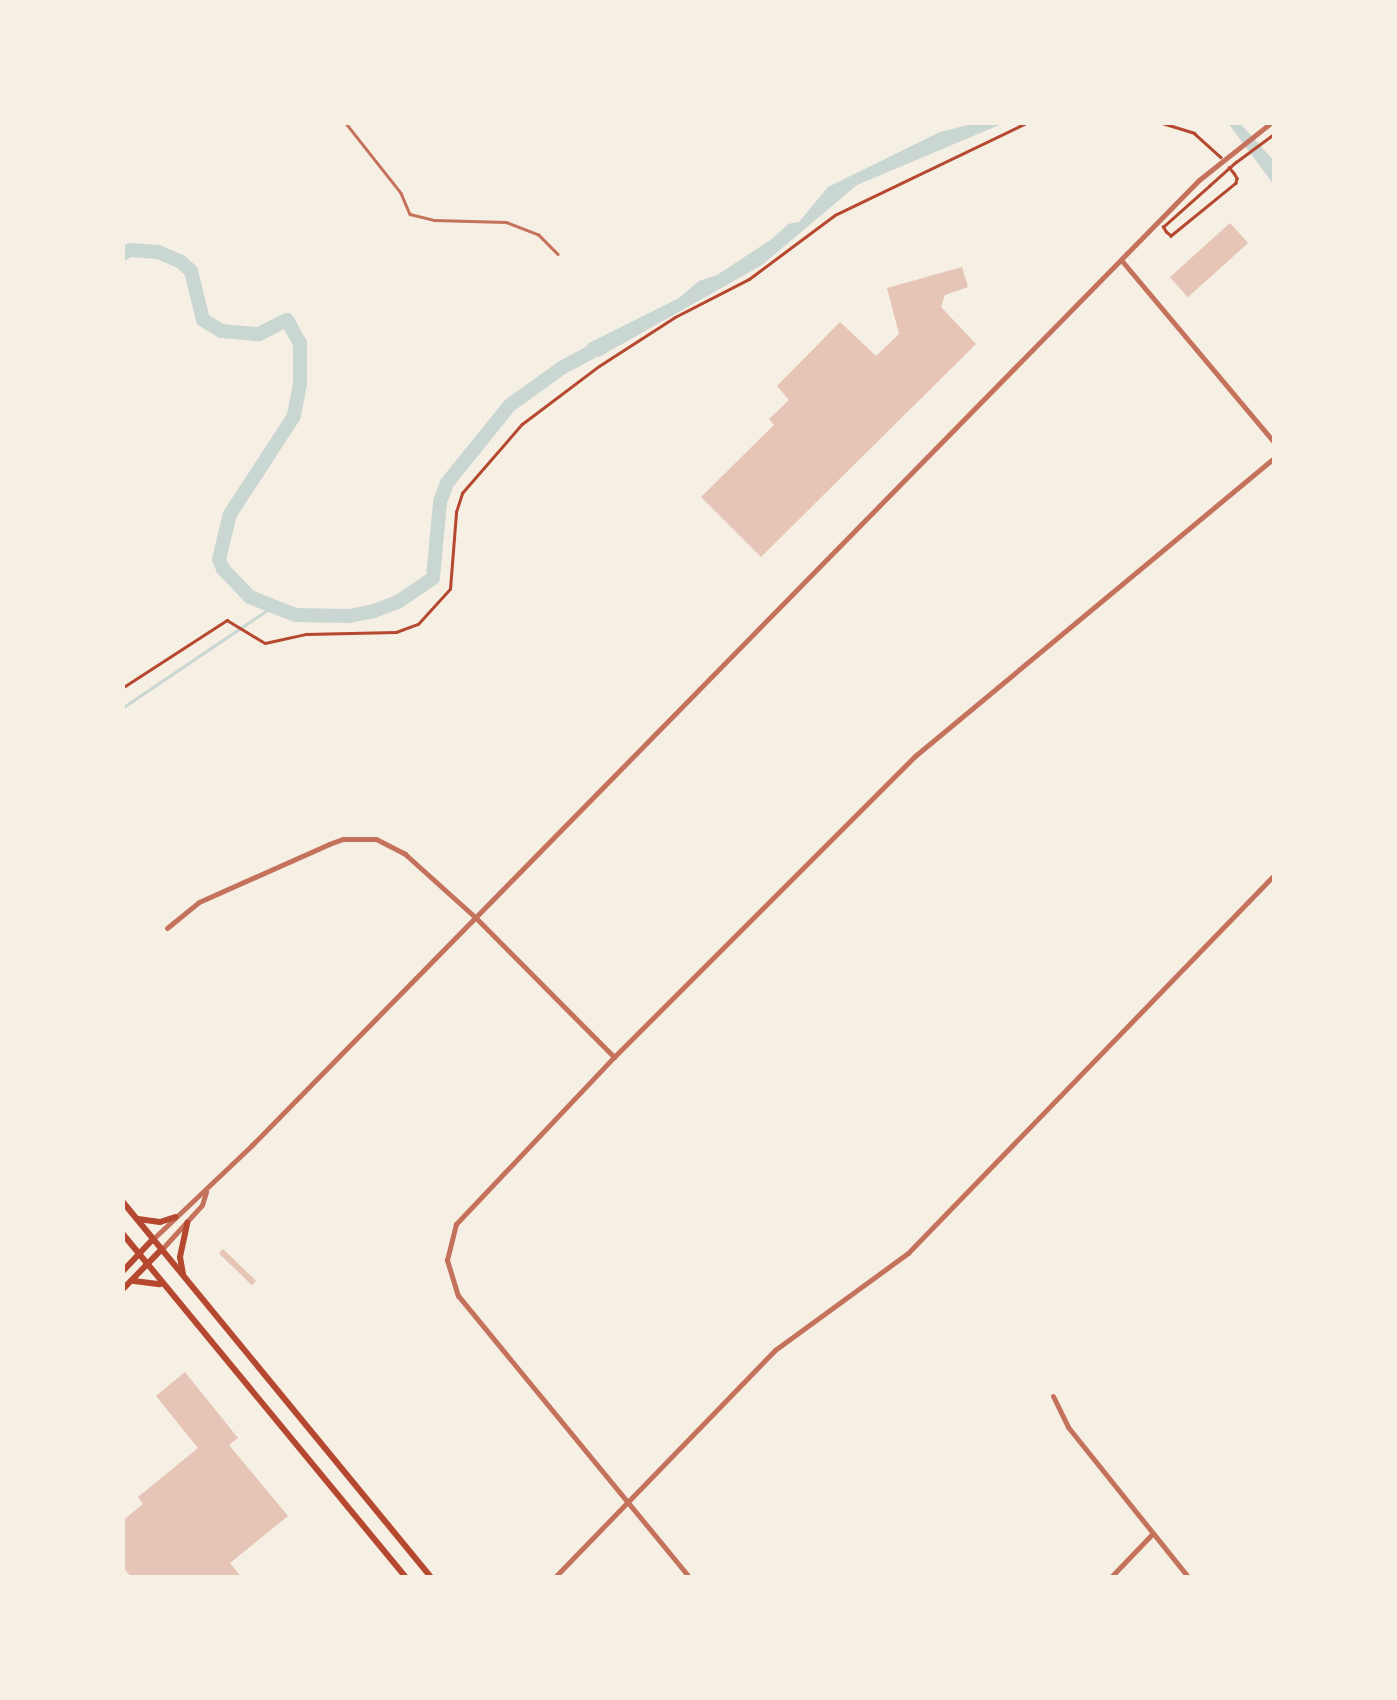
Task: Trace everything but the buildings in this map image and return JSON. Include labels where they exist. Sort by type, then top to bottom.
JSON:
[{"type":"main road","points":[[122,1201],[432,1578]]},
{"type":"main road","points":[[137,1218],[152,1222],[175,1217]]},
{"type":"main road","points":[[184,1275],[180,1257],[187,1224]]},
{"type":"main road","points":[[122,1233],[406,1578]]},
{"type":"main road","points":[[122,1272],[154,1239]]},
{"type":"main road","points":[[125,1286],[162,1249]]},
{"type":"main road","points":[[125,1286],[143,1278],[166,1287]]},
{"type":"street","points":[[154,1239],[193,1197],[206,1192],[1199,180],[1272,122]]},
{"type":"street","points":[[1121,260],[1274,442]]},
{"type":"street","points":[[690,1578],[458,1296],[447,1260],[456,1224],[614,1057],[915,756],[1274,458]]},
{"type":"street","points":[[167,928],[199,902],[329,844],[360,837],[376,839],[404,854],[476,918],[614,1057]]},
{"type":"street","points":[[554,1578],[775,1350],[908,1253],[1274,875]]},
{"type":"street","points":[[162,1249],[202,1206],[206,1192]]},
{"type":"street","points":[[1053,1396],[1068,1427],[1188,1578]]},
{"type":"street","points":[[1110,1578],[1153,1532]]},
{"type":"lane","points":[[344,122],[401,192],[410,214],[434,220],[506,222],[538,234],[558,254]]},
{"type":"path","points":[[122,688],[227,620],[265,643],[306,634],[396,632],[418,624],[450,590],[456,512],[462,493],[522,424],[599,366],[675,317],[734,289],[836,215],[1028,122]]},
{"type":"path","points":[[1159,122],[1194,133],[1217,152]]},
{"type":"path","points":[[1234,172],[1236,183],[1231,188],[1171,236],[1166,232],[1164,227],[1208,186],[1274,134]]},
{"type":"shaded area","points":[[980,122],[1004,123],[857,185],[762,265],[599,357],[587,344],[679,298],[699,281],[717,275],[772,239],[788,224],[799,222],[828,187],[940,132]]},
{"type":"shaded area","points":[[1228,123],[1240,123],[1274,161],[1274,185]]},
{"type":"waterway","points":[[122,254],[130,250],[158,252],[181,262],[191,271],[203,320],[221,331],[259,334],[287,320],[300,343],[300,384],[294,416],[230,514],[219,559],[223,569],[250,597],[295,615],[349,616],[374,611],[398,602],[433,578],[440,502],[447,483],[510,405],[563,367],[608,343]]},
{"type":"waterway","points":[[122,708],[270,608]]}]
